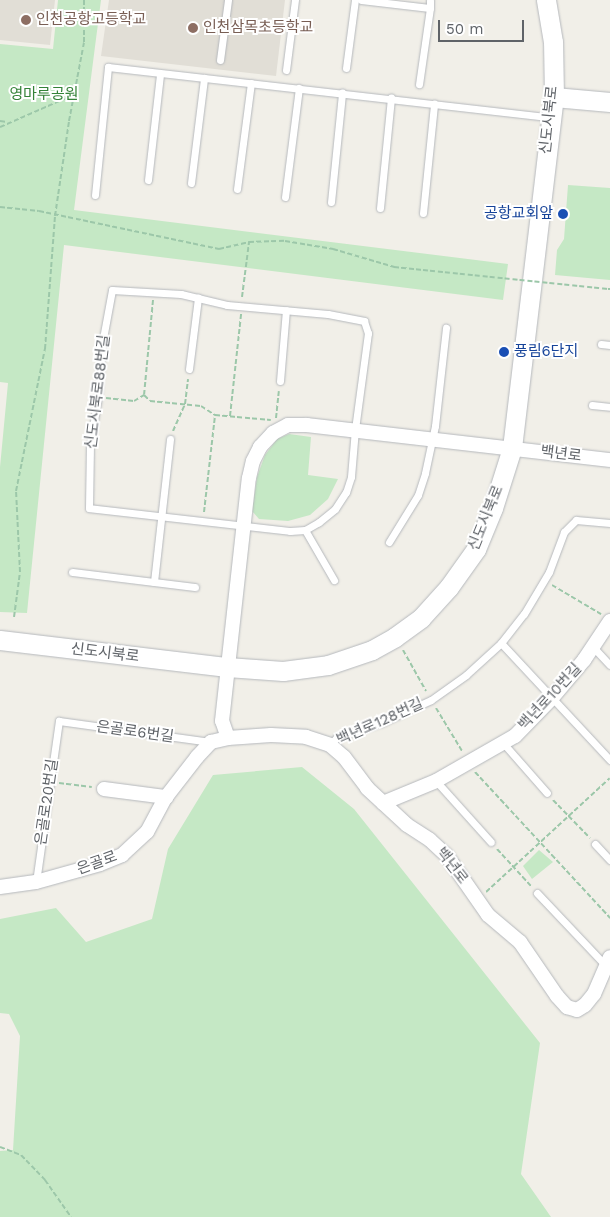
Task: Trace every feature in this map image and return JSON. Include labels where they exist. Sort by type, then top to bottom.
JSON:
[{"type":"street","name":"신도시북로","points":[[0,640],[227,668],[283,671],[328,666],[372,650],[395,637],[421,618],[444,594],[476,549],[493,508],[512,448],[550,117],[554,97],[553,42],[546,0]]},
{"type":"street","points":[[554,97],[610,102]]},
{"type":"street","points":[[211,742],[228,738],[222,721],[252,461],[260,447],[273,433],[288,426],[307,425],[355,429],[432,441],[512,448]]},
{"type":"street","name":"백년로","points":[[512,448],[610,460]]},
{"type":"street","name":"백년로10번길","points":[[383,803],[436,781],[504,744],[552,698],[594,648],[606,618]]},
{"type":"street","name":"백년로","points":[[228,738],[306,737],[330,745],[344,757],[367,788],[407,825],[430,840],[447,856],[488,915],[520,942],[557,996],[567,1007],[577,1010],[585,1005],[594,994],[607,961]]},
{"type":"street","name":"은골로","points":[[0,887],[36,882],[100,864],[122,855],[148,832],[166,797],[197,756],[211,742]]},
{"type":"street","points":[[104,789],[166,797]]},
{"type":"lane","points":[[220,60],[228,0]]},
{"type":"lane","points":[[286,70],[294,0]]},
{"type":"lane","points":[[346,68],[354,0]]},
{"type":"lane","points":[[361,0],[430,4],[419,84]]},
{"type":"lane","points":[[95,195],[108,67],[550,117]]},
{"type":"lane","points":[[148,180],[160,74]]},
{"type":"lane","points":[[191,183],[204,78]]},
{"type":"lane","points":[[237,189],[251,83]]},
{"type":"lane","points":[[285,197],[298,88]]},
{"type":"lane","points":[[331,202],[342,93]]},
{"type":"lane","points":[[380,208],[390,98]]},
{"type":"lane","points":[[424,213],[434,104]]},
{"type":"lane","name":"신도시북로88번길","points":[[112,290],[181,294],[241,307],[328,314],[364,321],[368,333],[355,429],[351,477],[346,492],[335,509],[305,530],[290,531],[89,508],[90,445],[98,397],[102,344],[112,290]]},
{"type":"lane","points":[[189,369],[198,298]]},
{"type":"lane","points":[[280,382],[286,310]]},
{"type":"lane","points":[[389,542],[418,495],[425,473],[432,441],[446,328]]},
{"type":"lane","points":[[601,344],[610,345]]},
{"type":"lane","points":[[592,405],[610,407]]},
{"type":"lane","points":[[154,582],[170,438]]},
{"type":"lane","name":"백년로128번길","points":[[330,745],[337,737],[381,723],[431,700],[466,675],[501,643],[524,614],[549,572],[564,532],[576,520],[610,523]]},
{"type":"lane","points":[[305,530],[334,580]]},
{"type":"lane","points":[[72,572],[195,587]]},
{"type":"lane","points":[[501,643],[610,760]]},
{"type":"lane","points":[[594,648],[610,665]]},
{"type":"lane","name":"은골로6번길","points":[[59,721],[211,742]]},
{"type":"lane","name":"은골로20번길","points":[[36,882],[59,721]]},
{"type":"lane","points":[[504,744],[546,793]]},
{"type":"lane","points":[[436,781],[490,842]]},
{"type":"lane","points":[[595,844],[610,860]]},
{"type":"lane","name":"백년로","points":[[537,893],[607,961]]},
{"type":"path","points":[[14,617],[20,572],[16,491],[45,349],[56,216],[73,95],[84,42],[84,0]]},
{"type":"path","points":[[0,127],[73,95]]},
{"type":"path","points":[[0,122],[10,123]]},
{"type":"path","points":[[0,207],[39,211],[219,249],[248,242],[285,241],[333,249],[394,267],[609,289]]},
{"type":"path","points":[[230,416],[248,242]]},
{"type":"path","points":[[144,395],[154,293]]},
{"type":"path","points":[[170,438],[185,404],[189,369]]},
{"type":"path","points":[[144,395],[150,401],[201,406],[215,415],[276,420],[280,382]]},
{"type":"path","points":[[98,397],[134,401],[144,395]]},
{"type":"path","points":[[203,522],[215,415]]},
{"type":"path","points":[[544,580],[606,618]]},
{"type":"path","points":[[395,637],[474,772],[610,918]]},
{"type":"path","points":[[477,900],[610,778]]},
{"type":"path","points":[[50,782],[104,789]]},
{"type":"path","points":[[546,793],[595,844]]},
{"type":"path","points":[[490,842],[537,893]]},
{"type":"path","points":[[0,1147],[21,1155],[45,1180],[71,1217]]},
{"type":"shaded area","name":"인천공항고등학교","points":[[0,0],[55,0],[50,45],[0,40]]},
{"type":"shaded area","name":"인천삼목초등학교","points":[[109,0],[285,0],[276,76],[101,56]]},
{"type":"green space","name":"영마루공원","points":[[58,0],[101,0],[74,210],[508,264],[503,300],[64,245],[27,613],[0,612],[0,467],[8,383],[0,382],[0,44],[53,49]]},
{"type":"green space","points":[[568,185],[610,188],[610,280],[555,275],[557,250],[564,239]]},
{"type":"green space","points":[[289,434],[311,437],[308,475],[338,479],[328,499],[310,515],[288,521],[259,519],[252,511],[257,477],[265,455],[277,439]]},
{"type":"green space","points":[[302,767],[354,809],[540,1043],[521,1174],[551,1217],[0,1217],[0,1151],[13,1150],[20,1036],[9,1014],[0,1013],[0,919],[56,908],[86,942],[152,919],[168,849],[213,775]]},
{"type":"green space","points":[[539,850],[553,862],[532,879],[523,866]]},
{"type":"place","name":"인천공항고등학교","points":[[26,20]]},
{"type":"place","name":"인천삼목초등학교","points":[[193,28]]},
{"type":"place","name":"공항교회앞","points":[[563,214]]},
{"type":"place","name":"풍림6단지","points":[[504,352]]}]
